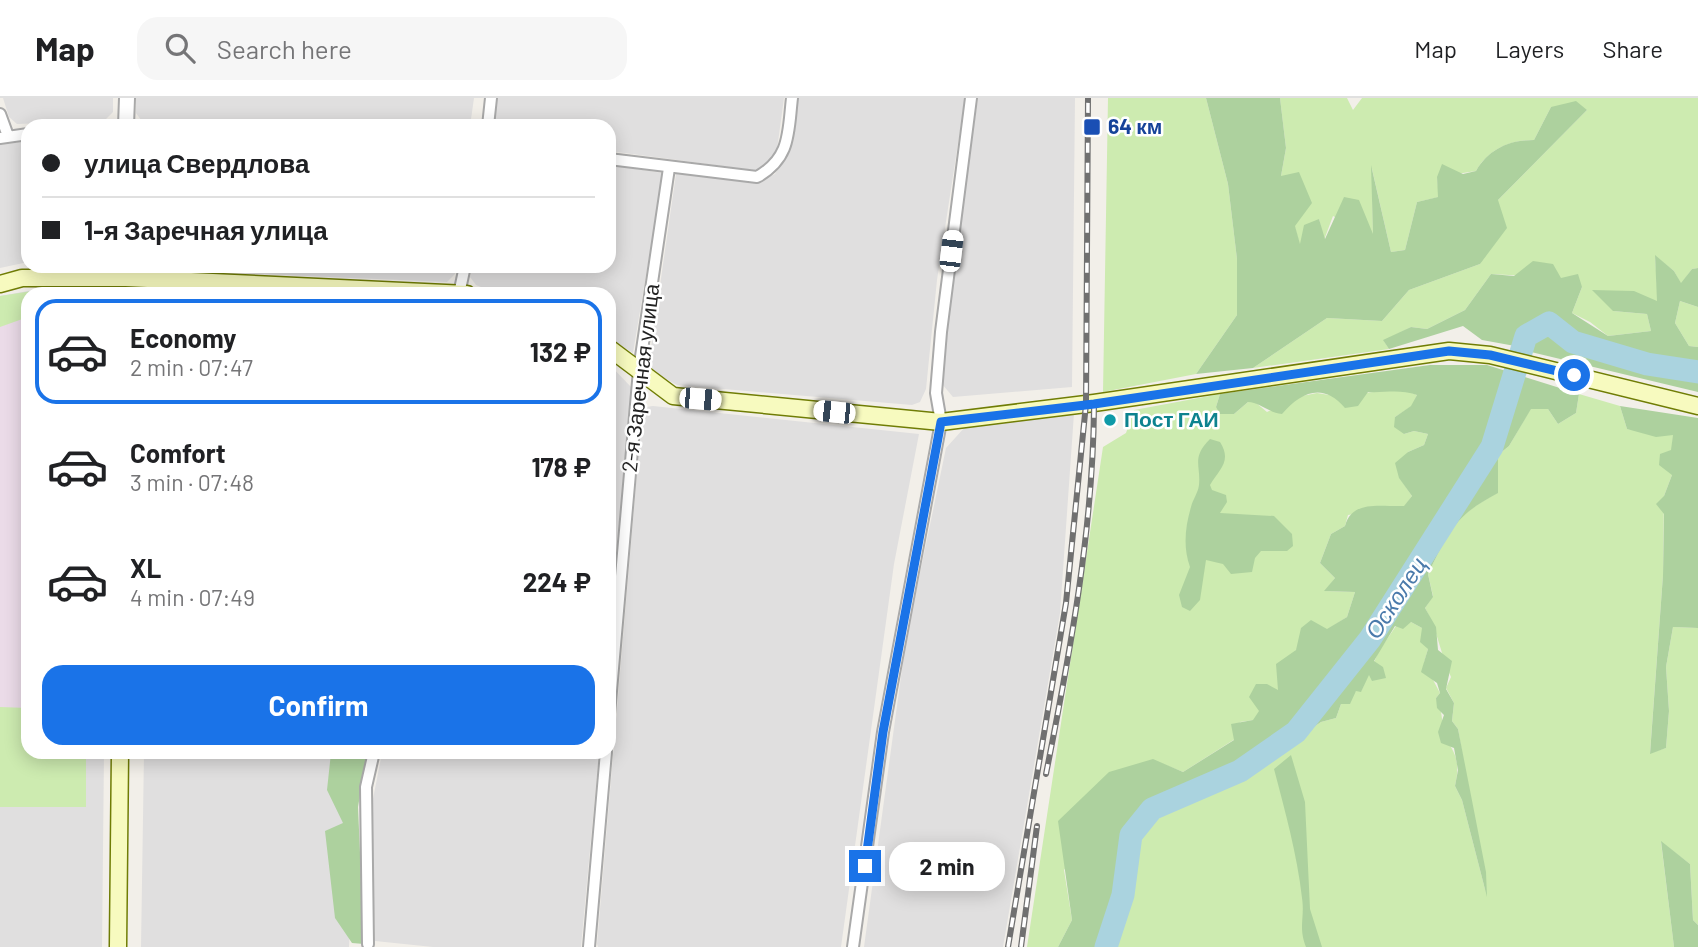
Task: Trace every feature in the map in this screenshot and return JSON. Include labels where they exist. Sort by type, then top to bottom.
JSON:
[{"type":"main road","points":[[0,284],[22,278],[126,279],[318,287]]},
{"type":"main road","points":[[616,353],[673,396],[941,422],[1094,404],[1449,351],[1490,355],[1698,406]]},
{"type":"main road","points":[[118,947],[120,759]]},
{"type":"street","points":[[126,119],[127,98]]},
{"type":"street","points":[[489,119],[491,98]]},
{"type":"street","points":[[616,160],[757,177],[774,167],[786,147],[792,98]]},
{"type":"street","points":[[853,947],[883,732],[941,422],[936,393],[941,332],[971,98]]},
{"type":"street","points":[[0,114],[4,137]]},
{"type":"street","name":"2-я Заречная улица","points":[[616,634],[639,370],[669,168]]},
{"type":"street","points":[[368,944],[366,788],[372,759]]},
{"type":"street","points":[[589,947],[605,759]]},
{"type":"shaded area","points":[[3,98],[113,98],[113,112],[106,119],[21,119],[21,124],[17,124],[9,117]]},
{"type":"shaded area","points":[[136,98],[474,98],[471,119],[140,119],[136,113]]},
{"type":"shaded area","points":[[497,98],[784,98],[776,157],[760,171],[616,152],[616,119],[494,119]]},
{"type":"shaded area","points":[[798,98],[965,98],[937,280],[926,389],[920,402],[912,405],[677,385],[648,369],[676,174],[757,182],[775,174],[793,142]]},
{"type":"shaded area","points":[[978,98],[1075,98],[1072,387],[953,397],[942,384],[949,299]]},
{"type":"shaded area","points":[[21,142],[21,264],[0,268],[0,145]]},
{"type":"shaded area","points":[[616,166],[663,173],[633,353],[616,342],[616,287],[481,287],[470,277],[471,273],[616,273]]},
{"type":"shaded area","points":[[239,273],[455,273],[447,282]]},
{"type":"shaded area","points":[[21,292],[21,759],[104,759],[102,947],[0,947],[0,296]]},
{"type":"shaded area","points":[[21,309],[21,711],[0,710],[0,315]]},
{"type":"shaded area","points":[[616,371],[631,387],[616,555]]},
{"type":"shaded area","points":[[646,407],[919,434],[894,564],[841,947],[598,947],[613,759],[616,759],[616,720],[642,414]]},
{"type":"shaded area","points":[[1074,413],[1060,613],[1003,947],[864,947],[906,640],[946,448],[965,427]]},
{"type":"shaded area","points":[[144,759],[367,759],[356,808],[349,947],[141,947]]},
{"type":"shaded area","points":[[381,759],[598,759],[581,947],[433,947],[375,941],[371,809]]},
{"type":"green space","points":[[1108,98],[1206,98],[1228,184],[1237,259],[1237,315],[1196,374],[1103,392]]},
{"type":"green space","points":[[1206,98],[1280,98],[1286,148],[1281,176],[1299,172],[1312,203],[1295,226],[1300,244],[1304,225],[1319,219],[1325,239],[1344,197],[1359,200],[1373,234],[1371,165],[1391,252],[1405,250],[1417,202],[1438,197],[1437,177],[1442,164],[1463,174],[1476,171],[1487,157],[1500,147],[1534,140],[1551,107],[1576,101],[1587,110],[1498,200],[1507,228],[1480,264],[1409,290],[1382,321],[1327,318],[1253,368],[1196,374],[1237,315],[1237,259],[1228,184]]},
{"type":"green space","points":[[1280,98],[1347,98],[1353,110],[1362,98],[1698,98],[1698,268],[1692,269],[1681,284],[1674,271],[1655,256],[1658,301],[1613,311],[1647,314],[1651,331],[1608,336],[1590,322],[1572,313],[1582,287],[1560,278],[1491,274],[1465,310],[1427,329],[1411,327],[1384,341],[1389,349],[1253,368],[1327,318],[1382,321],[1409,290],[1480,264],[1498,200],[1587,110],[1551,107],[1534,140],[1516,142],[1500,148],[1487,157],[1476,171],[1437,177],[1439,197],[1417,202],[1405,250],[1391,252],[1372,169],[1373,237],[1333,216],[1324,240],[1319,219],[1300,246],[1281,176],[1286,148]]},
{"type":"green space","points":[[1655,255],[1674,271],[1681,283],[1692,269],[1698,268],[1698,307],[1680,301],[1675,323],[1689,346],[1698,347],[1698,366],[1647,357],[1576,335],[1549,317],[1520,332],[1515,346],[1482,340],[1463,326],[1389,349],[1383,340],[1411,327],[1427,329],[1465,310],[1491,274],[1514,276],[1533,261],[1553,264],[1561,278],[1578,274],[1582,287],[1572,313],[1608,336],[1651,331],[1647,314],[1613,311],[1592,290],[1634,291],[1657,301]]},
{"type":"green space","points":[[21,293],[21,320],[0,327],[0,296]]},
{"type":"green space","points":[[1680,301],[1698,307],[1698,347],[1689,346],[1675,323]]},
{"type":"green space","points":[[1551,329],[1571,346],[1645,368],[1698,377],[1698,392],[1531,352],[1529,337]]},
{"type":"green space","points":[[1430,365],[1487,365],[1579,394],[1576,413],[1558,424],[1548,409],[1531,409],[1509,446],[1498,455],[1498,493],[1471,509],[1454,526],[1428,574],[1433,597],[1425,608],[1436,627],[1438,650],[1452,661],[1446,689],[1454,703],[1452,721],[1458,729],[1486,872],[1487,897],[1462,800],[1455,786],[1458,770],[1454,748],[1441,743],[1438,732],[1444,715],[1437,708],[1436,698],[1440,693],[1437,683],[1421,672],[1428,649],[1420,642],[1422,628],[1411,622],[1403,629],[1395,626],[1374,661],[1383,667],[1386,678],[1372,681],[1369,675],[1361,692],[1356,691],[1350,704],[1341,704],[1336,718],[1321,722],[1244,775],[1157,812],[1136,835],[1127,898],[1113,947],[1058,947],[1072,920],[1058,821],[1109,772],[1153,759],[1183,772],[1234,740],[1231,724],[1253,720],[1259,711],[1249,697],[1256,684],[1267,684],[1278,690],[1276,664],[1296,650],[1301,628],[1311,620],[1327,629],[1347,617],[1355,592],[1324,591],[1335,578],[1320,563],[1331,534],[1345,526],[1349,517],[1361,508],[1404,506],[1412,496],[1399,478],[1395,463],[1408,452],[1424,445],[1428,434],[1414,431],[1404,434],[1394,427],[1395,417],[1411,406],[1417,395],[1368,392],[1358,406],[1345,408],[1329,395],[1312,393],[1297,400],[1282,414],[1248,402],[1234,414],[1220,414],[1216,407],[1220,394]]},
{"type":"green space","points":[[1402,389],[1417,395],[1412,406],[1395,417],[1404,434],[1414,431],[1428,434],[1424,445],[1408,452],[1399,477],[1412,496],[1405,506],[1348,515],[1345,526],[1331,534],[1320,563],[1335,578],[1325,591],[1355,592],[1347,617],[1296,650],[1278,691],[1254,720],[1240,722],[1235,739],[1183,772],[1153,760],[1064,870],[1072,920],[1058,947],[1027,947],[1103,447],[1126,433],[1134,410],[1220,394],[1216,407],[1234,414],[1248,402],[1255,402],[1267,412],[1297,397],[1317,393],[1335,396]]},
{"type":"green space","points":[[1579,394],[1620,406],[1627,429],[1673,435],[1672,475],[1664,496],[1663,575],[1650,753],[1666,748],[1669,711],[1666,667],[1673,627],[1698,628],[1698,925],[1693,920],[1690,864],[1661,842],[1674,947],[1113,947],[1127,898],[1136,835],[1157,812],[1244,775],[1321,722],[1336,718],[1341,704],[1356,691],[1361,691],[1379,651],[1396,626],[1411,622],[1422,628],[1428,649],[1424,663],[1440,693],[1436,698],[1445,734],[1456,758],[1455,786],[1462,800],[1486,893],[1458,729],[1452,721],[1454,703],[1446,688],[1451,677],[1425,608],[1433,596],[1428,574],[1454,526],[1471,509],[1497,493],[1498,455],[1509,446],[1531,408],[1548,409],[1558,424],[1576,413]]},
{"type":"green space","points":[[1620,406],[1698,418],[1698,628],[1673,627],[1666,667],[1669,711],[1666,748],[1650,754],[1663,575],[1664,514],[1656,504],[1664,496],[1672,475],[1659,465],[1660,454],[1671,450],[1673,435],[1656,437],[1627,429]]},
{"type":"green space","points":[[1210,439],[1220,442],[1225,454],[1223,464],[1210,485],[1212,490],[1226,495],[1227,502],[1220,513],[1274,516],[1292,534],[1293,546],[1287,551],[1261,551],[1255,558],[1252,572],[1231,574],[1223,564],[1206,560],[1200,600],[1190,611],[1182,607],[1179,595],[1190,567],[1186,552],[1186,530],[1198,491],[1199,457]]},
{"type":"green space","points":[[0,707],[21,708],[21,759],[86,759],[86,807],[0,807]]},
{"type":"green space","points":[[1291,755],[1305,802],[1310,909],[1322,947],[1306,947],[1304,940],[1303,905],[1297,865],[1274,769]]},
{"type":"green space","points":[[330,759],[366,759],[358,807],[364,944],[352,943],[335,918],[325,831],[343,823],[327,790]]},
{"type":"green space","points":[[1661,841],[1690,864],[1693,920],[1698,925],[1698,947],[1674,947]]},
{"type":"waterway","name":"Осколец","points":[[1106,947],[1123,895],[1131,835],[1152,809],[1240,771],[1296,732],[1370,639],[1492,447],[1526,336],[1549,323],[1573,342],[1647,364],[1698,372]]},
{"type":"railway","points":[[1008,947],[1066,603],[1086,404],[1088,98]]},
{"type":"railway","points":[[1046,774],[1079,591],[1093,453],[1094,407]]},
{"type":"railway","points":[[1021,947],[1037,826]]},
{"type":"place","name":"64 км","points":[[1092,127]]},
{"type":"place","name":"Пост ГАИ","points":[[1110,420]]},
{"type":"route","points":[[865,866],[883,732],[941,422],[1094,404],[1449,351],[1490,355],[1574,375]]}]
